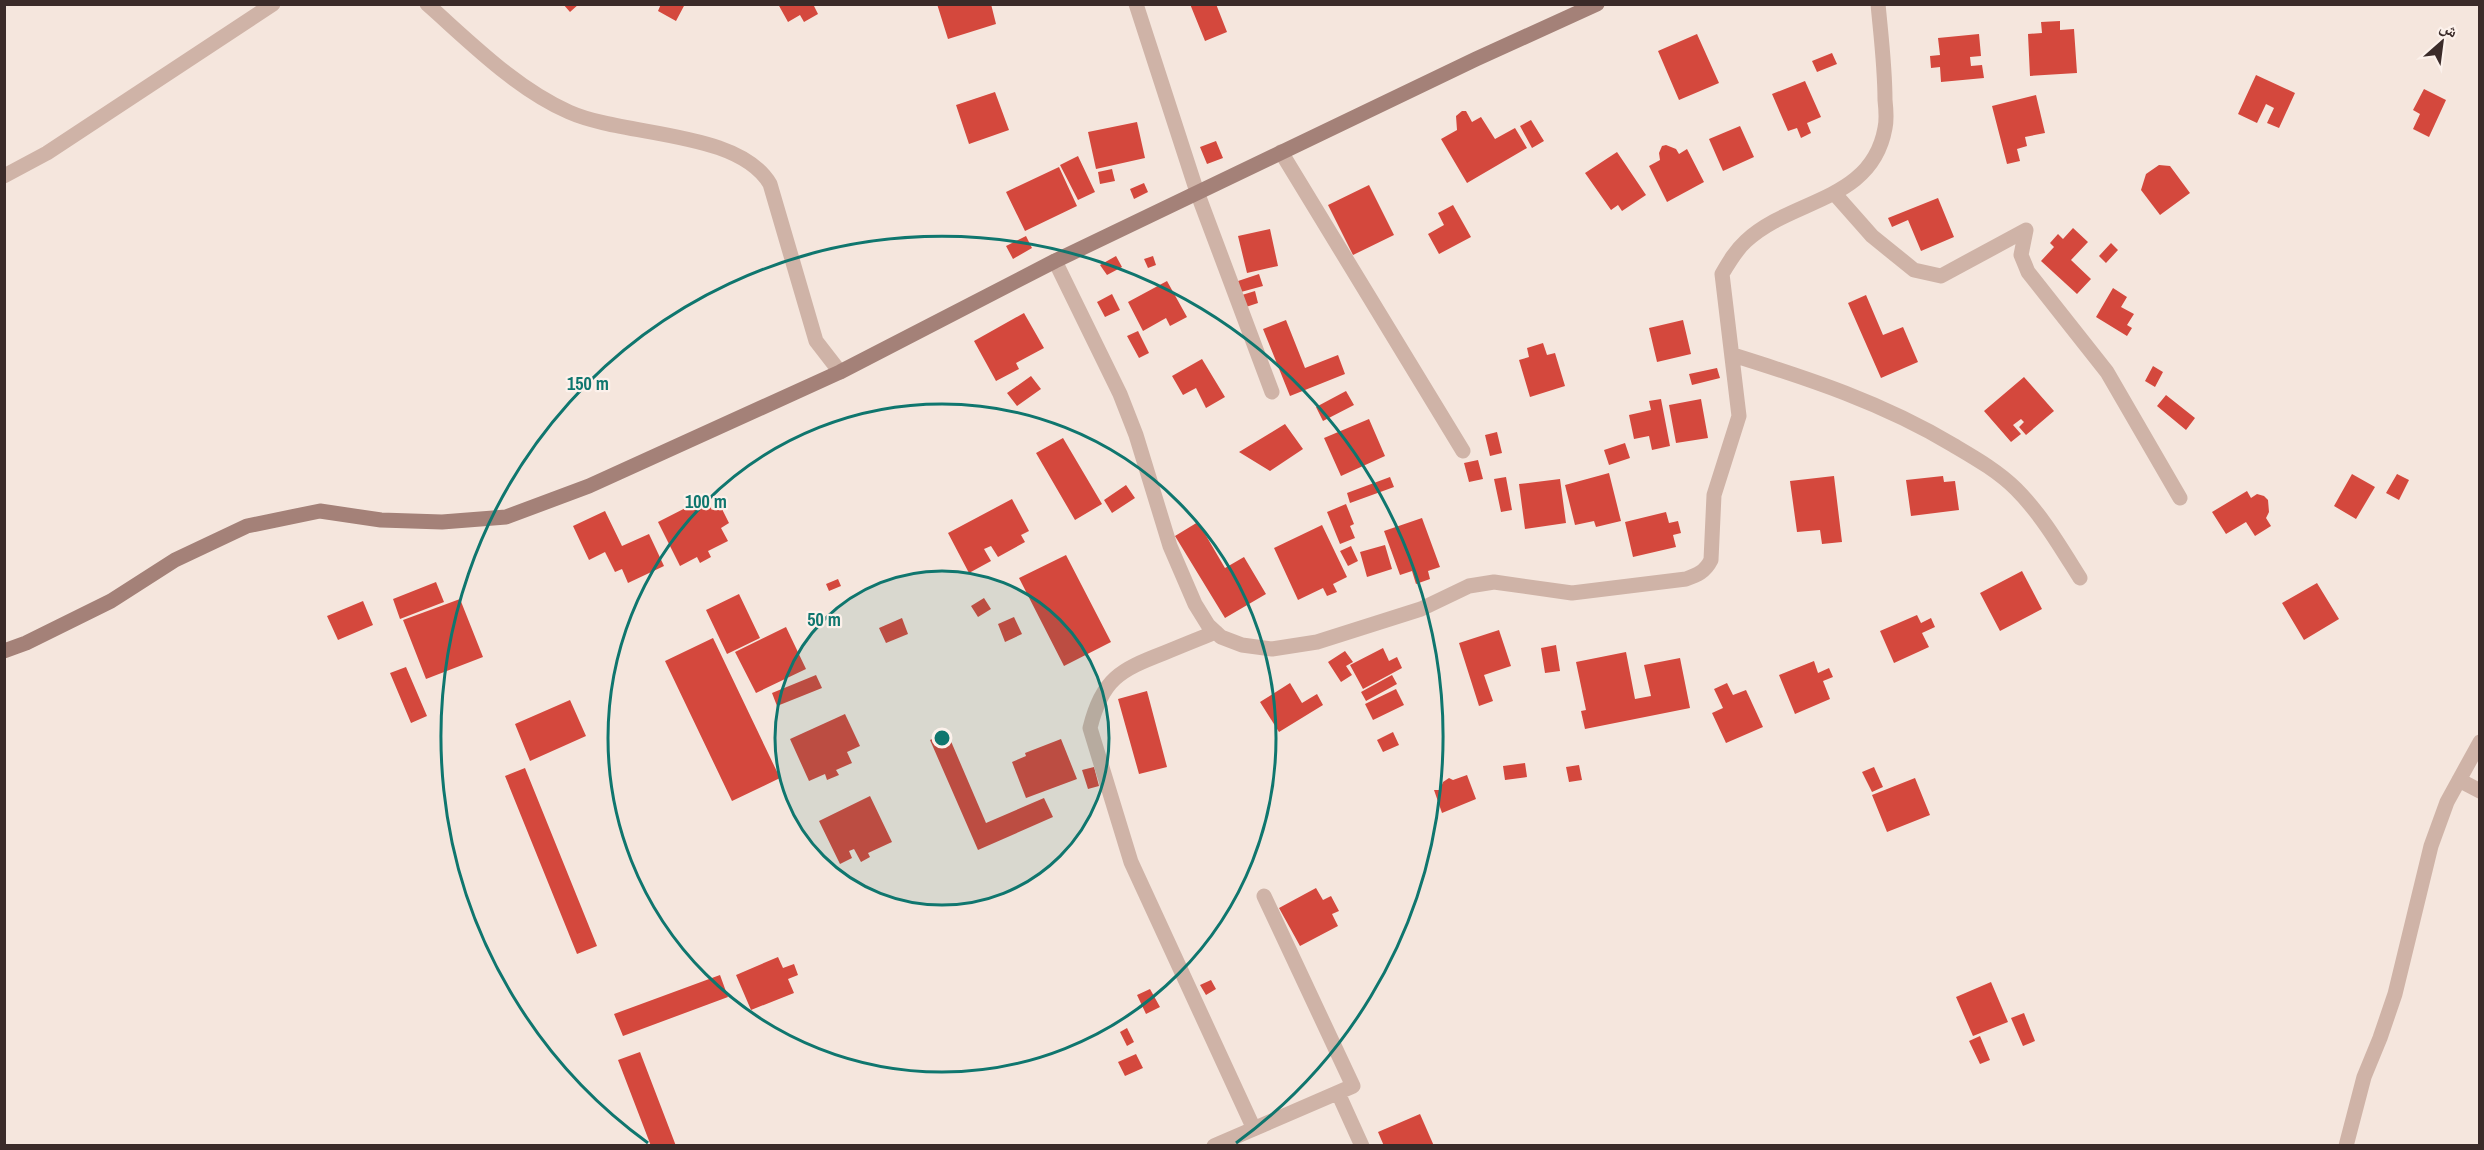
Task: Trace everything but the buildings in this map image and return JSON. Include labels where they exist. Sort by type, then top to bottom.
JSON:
[{"type":"street","points":[[4,176],[47,153],[273,4]]},
{"type":"street","points":[[427,4],[533,92],[569,112],[610,126],[713,145],[742,157],[762,171],[770,184],[816,341],[840,372]]},
{"type":"street","points":[[1136,4],[1197,192],[1272,392]]},
{"type":"street","points":[[4,651],[26,643],[111,601],[175,560],[247,526],[320,511],[381,520],[422,522],[506,517],[589,486],[840,372],[1055,261],[1597,4]]},
{"type":"street","points":[[1055,261],[1120,394],[1136,435],[1170,546],[1191,594],[1208,625],[1221,637],[1242,645],[1272,649],[1317,642],[1421,609],[1468,586],[1494,582],[1572,593],[1686,579],[1697,575],[1706,568],[1711,560],[1714,495],[1738,416],[1733,354],[1722,274],[1746,240],[1766,227],[1834,193],[1862,175],[1879,152],[1886,126],[1878,4]]},
{"type":"street","points":[[1281,152],[1463,451]]},
{"type":"street","points":[[1834,193],[1872,236],[1914,270],[1941,276],[2026,230],[2021,255],[2028,272],[2107,372],[2180,498]]},
{"type":"street","points":[[1733,354],[1822,382],[1912,420],[1984,463],[2016,488],[2038,514],[2080,578]]},
{"type":"street","points":[[1216,632],[1134,664],[1118,675],[1106,687],[1098,702],[1090,728],[1131,862],[1254,1129]]},
{"type":"street","points":[[2346,1146],[2364,1077],[2395,994],[2431,846],[2447,801],[2480,742]]},
{"type":"street","points":[[2459,780],[2480,791]]},
{"type":"street","points":[[1214,1146],[1353,1086],[1264,896]]},
{"type":"street","points":[[1338,1093],[1362,1146]]}]
